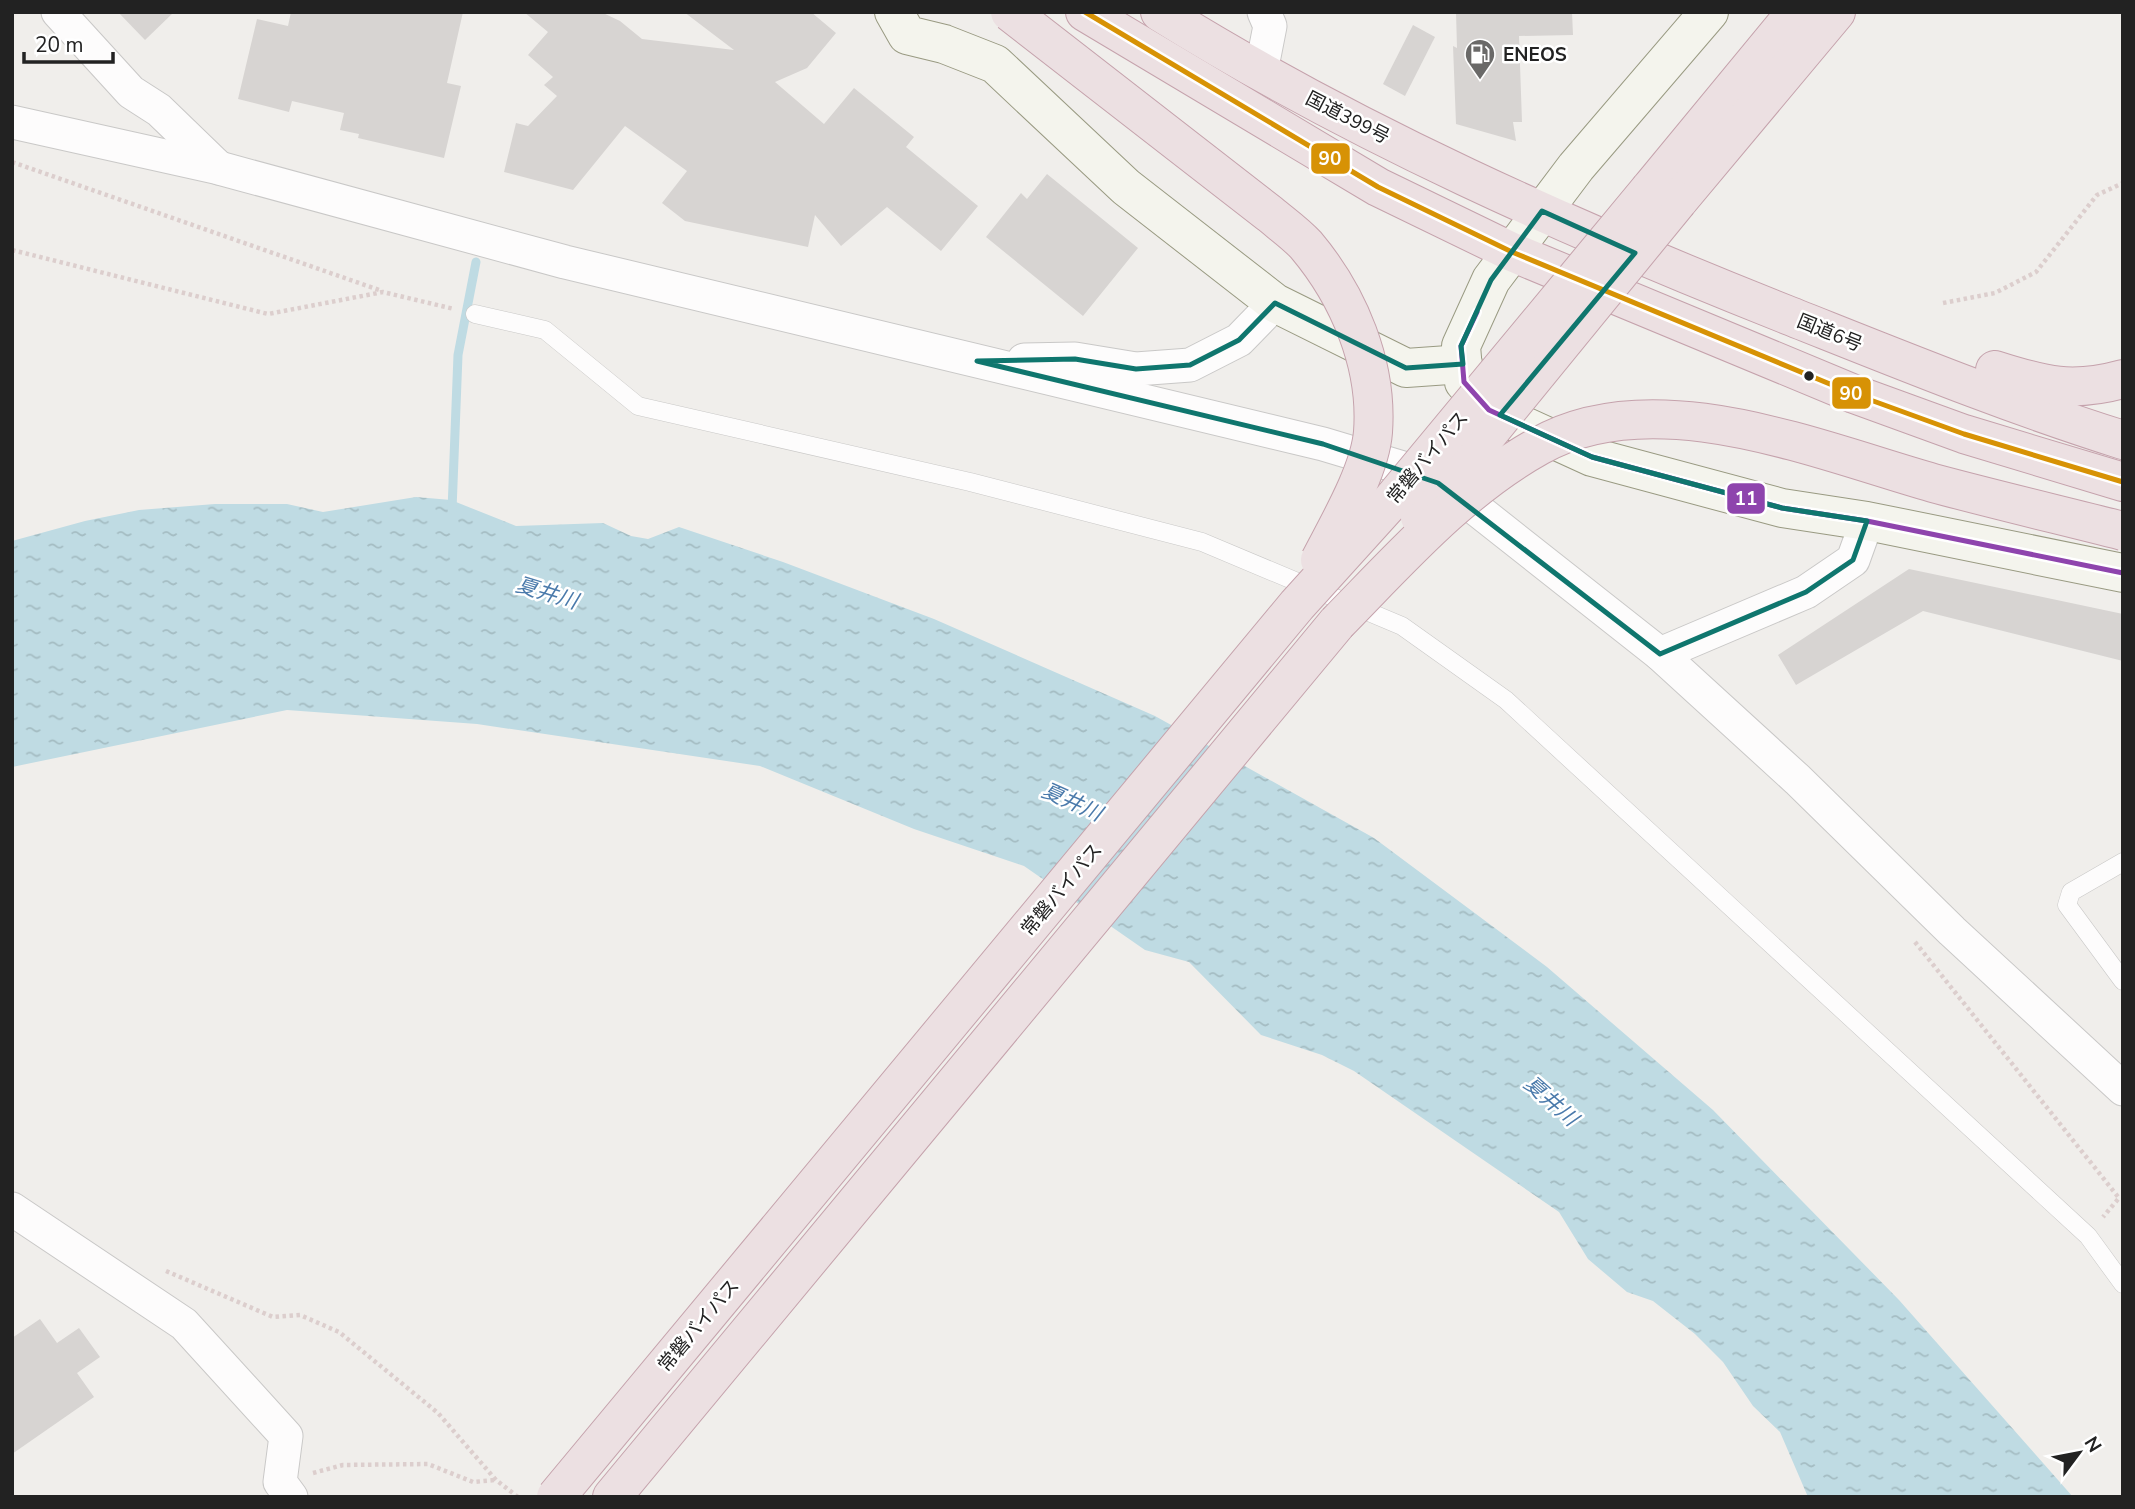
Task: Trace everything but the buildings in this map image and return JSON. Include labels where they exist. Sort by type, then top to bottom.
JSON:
[{"type":"highway","points":[[1010,12],[1305,244],[1337,289],[1355,323],[1370,372],[1373,433],[1355,490],[1297,605]]},
{"type":"highway","points":[[1085,12],[1378,187],[1512,251],[1854,394],[1964,434],[2123,482]]},
{"type":"highway","name":"国道399号","points":[[1160,12],[1261,72],[1392,140],[1542,211]]},
{"type":"highway","points":[[1664,195],[1796,12]]},
{"type":"highway","points":[[1664,195],[1836,12]]},
{"type":"highway","name":"常磐バイパス","points":[[556,1497],[1297,605],[1664,195]]},
{"type":"highway","name":"常磐バイパス","points":[[612,1497],[1337,623],[1664,195]]},
{"type":"highway","name":"国道6号","points":[[1542,211],[1664,266],[1873,349],[2123,440]]},
{"type":"highway","points":[[1664,266],[2036,383],[2077,388],[2123,379]]},
{"type":"highway","points":[[1337,623],[1435,524],[1494,476],[1540,445],[1582,428],[1621,420],[1716,425],[1763,434],[1936,484],[2123,531]]},
{"type":"street","points":[[58,12],[131,92],[159,110],[219,168]]},
{"type":"street","points":[[894,12],[907,35],[944,44],[995,64],[1126,187],[1275,303],[1406,368],[1463,364]]},
{"type":"street","points":[[1261,72],[1270,26],[1264,12]]},
{"type":"street","points":[[1709,12],[1542,211],[1491,280],[1461,346],[1464,382],[1489,410],[1592,457],[1782,508],[1867,521],[2123,573]]},
{"type":"street","points":[[12,122],[219,168],[565,262],[1323,444],[1438,483],[1475,508],[1660,654],[1798,780],[1952,931],[2123,1089]]},
{"type":"street","points":[[977,361],[1075,359],[1136,369],[1190,365],[1238,340],[1275,303]]},
{"type":"street","points":[[1660,654],[1806,592],[1853,559],[1867,521]]},
{"type":"street","points":[[12,1209],[184,1324],[286,1436],[285,1490]]},
{"type":"lane","points":[[475,314],[545,330],[638,406],[970,482],[1202,542],[1402,626],[1506,700],[2088,1236],[2123,1284]]},
{"type":"lane","points":[[2123,862],[2071,892],[2067,905],[2123,981]]},
{"type":"path","points":[[12,162],[383,292],[450,308]]},
{"type":"path","points":[[1943,303],[1995,293],[2036,272],[2097,195],[2123,183]]},
{"type":"path","points":[[12,250],[268,314],[383,292]]},
{"type":"path","points":[[1910,936],[2119,1198],[2088,1236]]},
{"type":"path","points":[[158,1268],[273,1317],[300,1315],[339,1332],[438,1412],[496,1480],[518,1497]]},
{"type":"path","points":[[285,1490],[343,1465],[428,1464],[473,1482],[496,1480]]},
{"type":"highlighted area","points":[[1542,211],[1635,253],[1500,415],[1592,457],[1782,508],[1867,521],[1853,560],[1806,592],[1660,654],[1438,483],[1323,444],[977,361],[1075,359],[1136,369],[1190,365],[1239,340],[1275,303],[1406,368],[1463,364],[1461,346],[1491,280]]},
{"type":"water","name":"夏井川","points":[[416,497],[451,500],[516,526],[603,523],[631,536],[648,539],[679,527],[783,562],[934,619],[1155,716],[1374,838],[1547,967],[1713,1110],[1899,1300],[2073,1497],[1808,1497],[1780,1432],[1753,1406],[1723,1362],[1695,1334],[1653,1301],[1627,1292],[1588,1259],[1559,1212],[1354,1071],[1322,1055],[1261,1035],[1189,962],[1145,950],[1024,866],[914,829],[760,766],[477,724],[287,710],[12,767],[12,541],[85,521],[139,510],[215,504],[287,504],[323,512]]},
{"type":"waterway","points":[[452,510],[458,355],[476,262]]},
{"type":"transit line","name":"90","points":[[1085,12],[1378,187],[1512,252],[1854,394],[1964,434],[2123,482]]},
{"type":"transit line","name":"11","points":[[1477,312],[1461,346],[1464,382],[1489,410],[1592,457],[1782,508],[1867,521],[2123,573]]},
{"type":"place","name":"ENEOS","points":[[1480,81]]}]
